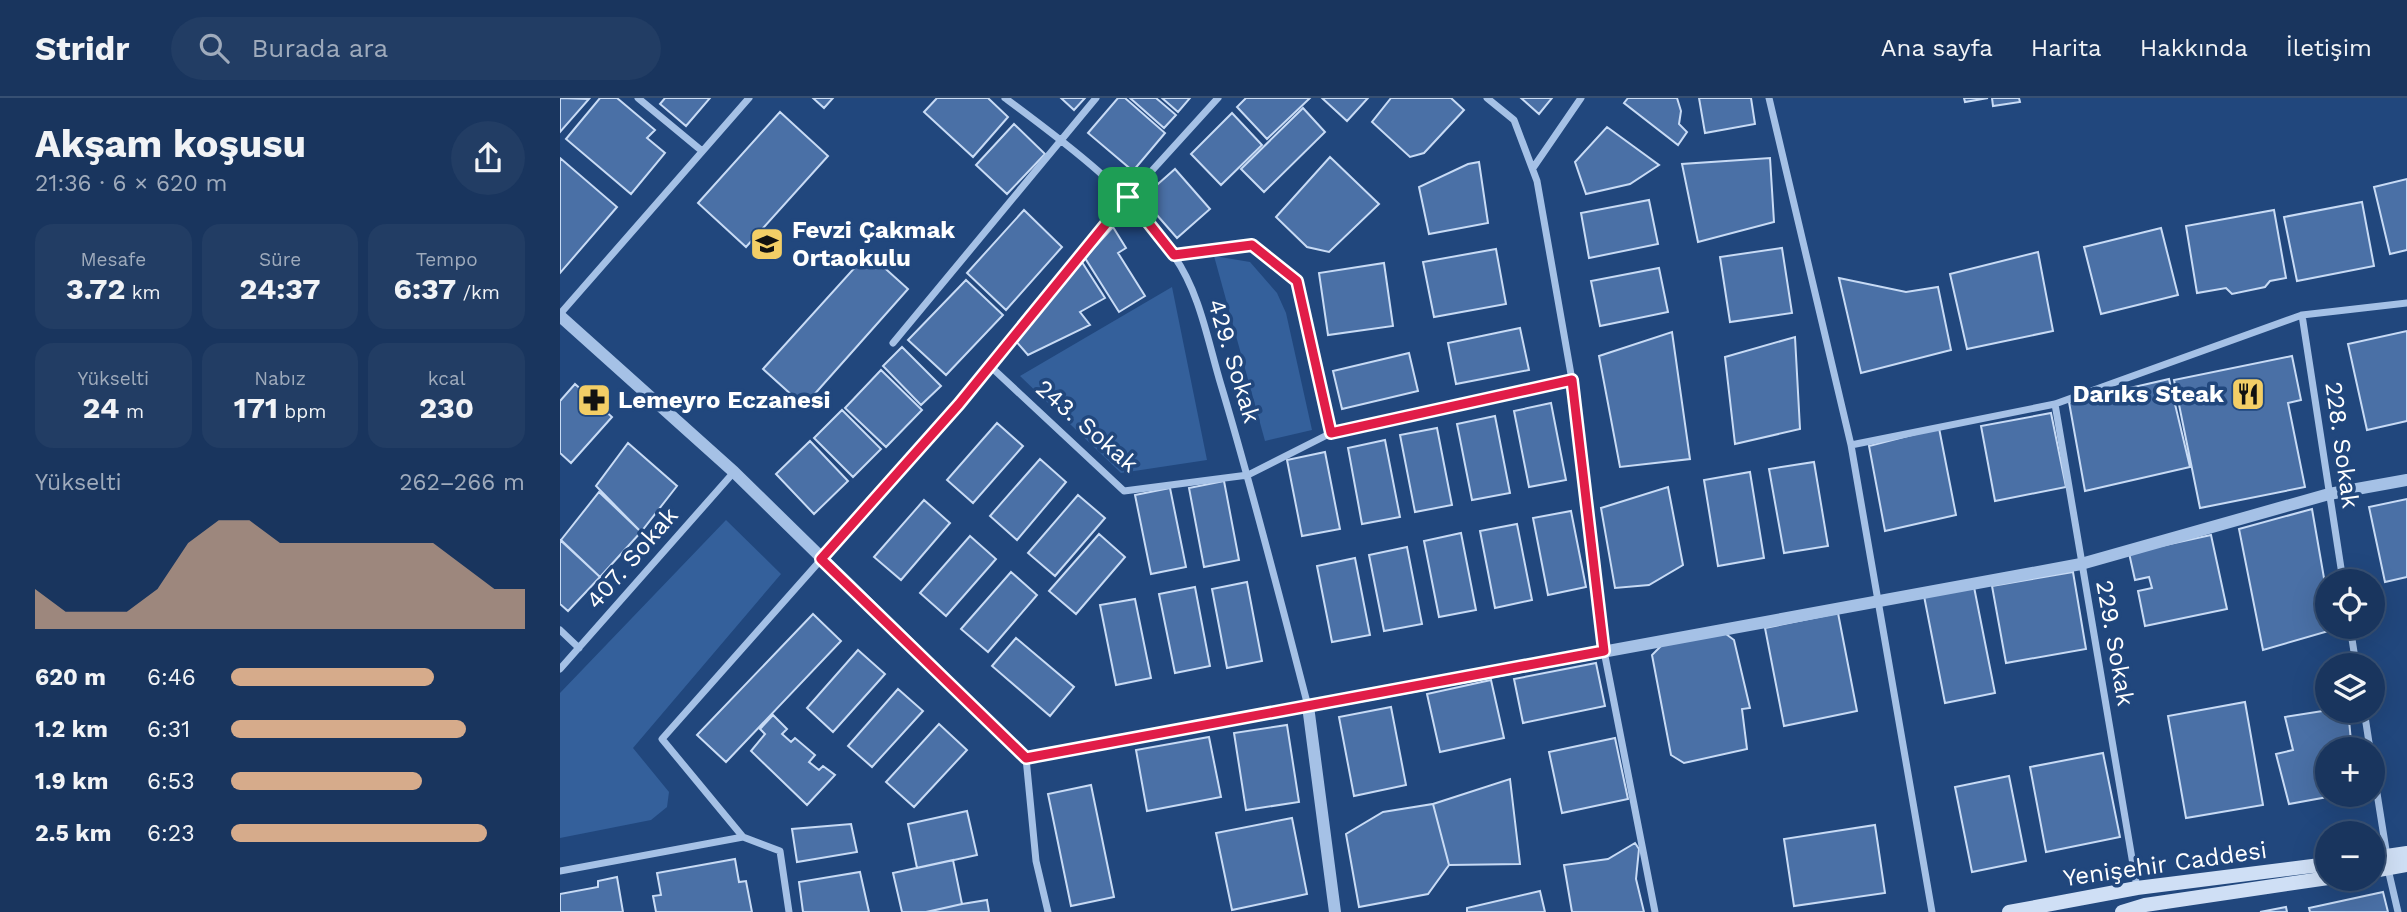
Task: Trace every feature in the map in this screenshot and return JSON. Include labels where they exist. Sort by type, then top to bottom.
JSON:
[{"type":"main road","points":[[2385,862],[2407,853]]},
{"type":"main road","points":[[2385,864],[2407,865]]},
{"type":"main road","name":"Yenişehir Caddesi","points":[[2009,912],[2137,888],[2315,866]]},
{"type":"main road","name":"Yenişehir Caddesi","points":[[2122,912],[2315,880]]},
{"type":"street","points":[[638,98],[702,151]]},
{"type":"street","points":[[749,98],[560,315],[734,472],[1026,758],[1036,860],[1048,912]]},
{"type":"street","name":"429. Sokak","points":[[1005,98],[1062,140],[1128,197],[1174,255],[1191,285],[1248,475],[1308,706]]},
{"type":"street","points":[[893,342],[1096,98]]},
{"type":"street","points":[[789,912],[780,851],[743,837],[662,739],[990,366],[1128,197],[1217,98]]},
{"type":"street","points":[[1487,98],[1514,120],[1533,168],[1572,380],[1604,651],[1655,912]]},
{"type":"street","points":[[1533,168],[1581,98]]},
{"type":"street","points":[[1769,98],[1851,444],[1932,912]]},
{"type":"street","points":[[1174,255],[1252,245],[1297,281],[1331,433]]},
{"type":"street","points":[[1851,444],[2055,404],[2302,315],[2407,303]]},
{"type":"street","name":"228. Sokak","points":[[2302,315],[2341,569]]},
{"type":"street","name":"243. Sokak","points":[[990,366],[1124,491],[1248,475],[1331,433],[1572,380]]},
{"type":"street","name":"229. Sokak","points":[[2055,404],[2137,888]]},
{"type":"street","name":"407. Sokak","points":[[560,669],[734,472]]},
{"type":"street","points":[[1026,758],[2081,564],[2329,494],[2407,480]]},
{"type":"street","points":[[560,630],[579,648]]},
{"type":"street","points":[[1308,706],[1335,912]]},
{"type":"street","points":[[560,871],[743,837]]},
{"type":"street","points":[[2385,877],[2398,912]]},
{"type":"shaded area","points":[[1214,256],[1250,262],[1277,293],[1286,313],[1312,430],[1265,441]]},
{"type":"shaded area","points":[[1172,287],[1207,460],[1121,473],[1020,376]]},
{"type":"shaded area","points":[[726,520],[781,574],[633,748],[669,792],[667,807],[651,820],[560,838],[560,693]]},
{"type":"building","points":[[560,98],[589,99],[560,132]]},
{"type":"building","points":[[600,98],[617,98],[655,130],[647,138],[665,153],[631,194],[566,139]]},
{"type":"building","points":[[665,98],[710,98],[686,126],[660,104]]},
{"type":"building","points":[[813,98],[833,98],[824,108]]},
{"type":"building","points":[[937,98],[988,98],[1008,117],[973,157],[924,112]]},
{"type":"building","points":[[1061,98],[1085,98],[1074,110]]},
{"type":"building","points":[[1118,98],[1125,98],[1165,133],[1133,171],[1088,133]]},
{"type":"building","points":[[1130,98],[1156,98],[1176,115],[1164,128]]},
{"type":"building","points":[[1162,98],[1190,98],[1178,112]]},
{"type":"building","points":[[1246,98],[1310,98],[1267,139],[1237,107]]},
{"type":"building","points":[[1322,98],[1368,98],[1347,121]]},
{"type":"building","points":[[1391,98],[1451,98],[1464,110],[1424,153],[1410,157],[1372,122]]},
{"type":"building","points":[[1521,98],[1552,98],[1539,114]]},
{"type":"building","points":[[1628,98],[1677,98],[1681,111],[1679,124],[1687,132],[1678,145],[1624,103]]},
{"type":"building","points":[[1699,98],[1751,98],[1755,124],[1705,133]]},
{"type":"building","points":[[1964,98],[1988,98],[1965,102]]},
{"type":"building","points":[[1992,98],[2019,98],[2020,102],[1993,106]]},
{"type":"building","points":[[1303,108],[1325,132],[1264,192],[1241,169]]},
{"type":"building","points":[[780,112],[828,156],[746,247],[698,203]]},
{"type":"building","points":[[1232,113],[1262,145],[1221,185],[1191,154]]},
{"type":"building","points":[[1014,124],[1045,154],[1007,194],[976,165]]},
{"type":"building","points":[[1607,127],[1659,165],[1630,184],[1586,194],[1575,162]]},
{"type":"building","points":[[1330,157],[1379,204],[1329,252],[1307,247],[1276,217]]},
{"type":"building","points":[[560,158],[617,207],[560,273]]},
{"type":"building","points":[[1770,158],[1774,222],[1698,242],[1682,164]]},
{"type":"building","points":[[1479,162],[1488,223],[1429,234],[1419,187],[1468,164]]},
{"type":"building","points":[[1175,169],[1210,209],[1177,238],[1142,198]]},
{"type":"building","points":[[2407,179],[2407,250],[2390,254],[2374,187]]},
{"type":"building","points":[[1649,200],[1658,244],[1589,258],[1581,213]]},
{"type":"building","points":[[2362,202],[2374,266],[2297,281],[2284,217]]},
{"type":"building","points":[[1024,210],[1062,247],[1006,310],[967,273]]},
{"type":"building","points":[[2274,210],[2286,278],[2270,281],[2265,287],[2232,294],[2226,288],[2197,293],[2186,226]]},
{"type":"building","points":[[1113,227],[1126,248],[1118,253],[1145,296],[1119,312],[1085,258]]},
{"type":"building","points":[[2161,228],[2178,295],[2101,314],[2084,247]]},
{"type":"building","points":[[1782,248],[1792,313],[1730,322],[1720,257]]},
{"type":"building","points":[[1496,249],[1506,304],[1434,317],[1423,262]]},
{"type":"building","points":[[2038,252],[2053,331],[1967,349],[1950,274]]},
{"type":"building","points":[[868,253],[908,289],[804,406],[763,369]]},
{"type":"building","points":[[1080,259],[1105,298],[1080,312],[1090,325],[1028,355],[1015,340]]},
{"type":"building","points":[[1384,263],[1393,326],[1328,335],[1319,273]]},
{"type":"building","points":[[1659,268],[1668,312],[1600,326],[1591,281]]},
{"type":"building","points":[[1839,278],[1906,292],[1938,287],[1951,350],[1861,373]]},
{"type":"building","points":[[966,280],[1003,315],[946,375],[908,340]]},
{"type":"building","points":[[1520,328],[1529,370],[1456,384],[1448,343]]},
{"type":"building","points":[[2407,331],[2407,421],[2367,430],[2348,344]]},
{"type":"building","points":[[1672,332],[1690,459],[1620,467],[1599,356]]},
{"type":"building","points":[[1795,337],[1800,429],[1735,444],[1725,357]]},
{"type":"building","points":[[902,347],[941,386],[921,405],[883,366]]},
{"type":"building","points":[[1409,353],[1418,391],[1342,409],[1333,371]]},
{"type":"building","points":[[2292,356],[2301,400],[2288,403],[2305,487],[2200,508],[2174,380]]},
{"type":"building","points":[[881,370],[922,410],[886,447],[845,408]]},
{"type":"building","points":[[2169,379],[2190,467],[2085,491],[2069,402]]},
{"type":"building","points":[[575,384],[612,417],[571,463],[560,453],[560,401]]},
{"type":"building","points":[[1551,403],[1566,480],[1529,487],[1514,411]]},
{"type":"building","points":[[842,410],[881,449],[853,477],[814,438]]},
{"type":"building","points":[[2051,413],[2066,487],[1995,501],[1981,426]]},
{"type":"building","points":[[1495,416],[1510,493],[1472,500],[1457,424]]},
{"type":"building","points":[[997,423],[1023,446],[973,503],[947,480]]},
{"type":"building","points":[[1437,428],[1452,505],[1415,512],[1400,435]]},
{"type":"building","points":[[1939,428],[1956,515],[1885,531],[1869,446]]},
{"type":"building","points":[[1385,440],[1400,517],[1362,524],[1348,448]]},
{"type":"building","points":[[810,441],[848,481],[814,514],[776,474]]},
{"type":"building","points":[[628,443],[677,486],[641,532],[596,486]]},
{"type":"building","points":[[1325,452],[1340,529],[1302,536],[1287,460]]},
{"type":"building","points":[[1040,459],[1066,482],[1017,540],[990,516]]},
{"type":"building","points":[[1814,462],[1828,546],[1784,553],[1769,469]]},
{"type":"building","points":[[1750,472],[1764,558],[1718,566],[1704,480]]},
{"type":"building","points":[[1224,481],[1239,560],[1204,567],[1189,488]]},
{"type":"building","points":[[1668,487],[1683,565],[1649,585],[1615,588],[1601,508]]},
{"type":"building","points":[[1170,488],[1186,567],[1151,574],[1135,495]]},
{"type":"building","points":[[599,492],[641,532],[600,577],[561,540]]},
{"type":"building","points":[[1078,495],[1105,518],[1055,576],[1028,553]]},
{"type":"building","points":[[2407,499],[2407,577],[2385,582],[2385,569],[2382,569],[2369,507]]},
{"type":"building","points":[[924,500],[950,523],[901,580],[874,557]]},
{"type":"building","points":[[2312,509],[2322,569],[2315,569],[2315,635],[2263,650],[2239,529]]},
{"type":"building","points":[[1571,511],[1586,587],[1548,595],[1533,518]]},
{"type":"building","points":[[1517,524],[1532,600],[1495,608],[1480,531]]},
{"type":"building","points":[[1461,533],[1476,610],[1439,617],[1424,541]]},
{"type":"building","points":[[1099,534],[1125,557],[1076,614],[1049,591]]},
{"type":"building","points":[[2211,535],[2227,609],[2145,626],[2138,591],[2152,588],[2149,577],[2135,580],[2129,553]]},
{"type":"building","points":[[970,536],[996,559],[946,616],[920,593]]},
{"type":"building","points":[[560,540],[600,577],[568,611],[560,604]]},
{"type":"building","points":[[1407,547],[1422,624],[1384,631],[1369,555]]},
{"type":"building","points":[[1355,558],[1370,635],[1332,642],[1317,566]]},
{"type":"building","points":[[1011,572],[1037,595],[988,652],[961,629]]},
{"type":"building","points":[[2073,572],[2086,649],[2006,663],[1992,586]]},
{"type":"building","points":[[1247,582],[1262,661],[1227,668],[1212,589]]},
{"type":"building","points":[[1195,587],[1210,666],[1175,673],[1159,594]]},
{"type":"building","points":[[1974,587],[1995,693],[1945,703],[1924,596]]},
{"type":"building","points":[[1135,599],[1151,678],[1116,685],[1100,605]]},
{"type":"building","points":[[1838,613],[1857,711],[1784,726],[1765,628]]},
{"type":"building","points":[[813,614],[841,641],[726,762],[697,735]]},
{"type":"building","points":[[1722,631],[1734,640],[1750,708],[1742,709],[1747,749],[1684,763],[1671,755],[1652,655],[1662,645]]},
{"type":"building","points":[[1016,638],[1074,687],[1050,716],[992,666]]},
{"type":"building","points":[[858,650],[885,674],[833,732],[807,708]]},
{"type":"building","points":[[1596,663],[1605,706],[1523,723],[1514,679]]},
{"type":"building","points":[[1491,680],[1504,738],[1440,752],[1427,694]]},
{"type":"building","points":[[898,689],[923,711],[872,767],[848,746]]},
{"type":"building","points":[[2245,702],[2263,805],[2186,818],[2168,716]]},
{"type":"building","points":[[1391,707],[1406,785],[1354,796],[1339,717]]},
{"type":"building","points":[[2315,712],[2315,723],[2349,723],[2351,737],[2315,737],[2315,799],[2289,804],[2276,754],[2293,750],[2285,717]]},
{"type":"building","points":[[773,715],[787,729],[782,734],[791,742],[795,738],[815,755],[809,762],[819,770],[823,766],[835,775],[807,805],[751,751],[765,734],[760,729]]},
{"type":"building","points":[[939,724],[967,750],[914,807],[886,782]]},
{"type":"building","points":[[1287,725],[1299,802],[1246,810],[1234,733]]},
{"type":"building","points":[[1209,737],[1221,797],[1147,811],[1136,750]]},
{"type":"building","points":[[1615,738],[1628,799],[1562,813],[1549,752]]},
{"type":"building","points":[[2103,753],[2120,837],[2046,852],[2030,767]]},
{"type":"building","points":[[2009,776],[2026,861],[1972,872],[1955,787]]},
{"type":"building","points":[[1510,779],[1520,864],[1449,865],[1433,804]]},
{"type":"building","points":[[1091,785],[1114,897],[1071,906],[1048,794]]},
{"type":"building","points":[[1433,804],[1449,865],[1428,894],[1359,907],[1346,834],[1383,812]]},
{"type":"building","points":[[967,811],[977,855],[917,868],[908,824]]},
{"type":"building","points":[[1292,818],[1307,894],[1232,910],[1216,833]]},
{"type":"building","points":[[851,824],[857,852],[797,862],[792,829]]},
{"type":"building","points":[[1875,825],[1885,893],[1794,906],[1784,839]]},
{"type":"building","points":[[1635,843],[1639,849],[1636,879],[1644,912],[1572,912],[1564,865],[1608,859]]},
{"type":"building","points":[[735,859],[739,882],[746,881],[752,912],[656,912],[653,896],[661,895],[657,873]]},
{"type":"building","points":[[953,860],[962,904],[926,912],[902,912],[893,873]]},
{"type":"building","points":[[860,872],[869,912],[803,912],[799,882]]},
{"type":"building","points":[[617,877],[623,912],[560,912],[560,894],[598,887],[598,881]]},
{"type":"building","points":[[1540,891],[1545,912],[1467,912],[1467,908]]},
{"type":"building","points":[[2383,892],[2388,912],[2310,912],[2309,908]]},
{"type":"building","points":[[987,900],[989,912],[927,912],[962,904]]},
{"type":"building","points":[[2286,907],[2287,912],[2260,912]]},
{"type":"place","name":"Fevzi Çakmak Ortaokulu","points":[[767,244]]},
{"type":"place","name":"Darıks Steak","points":[[2248,394]]},
{"type":"place","name":"Lemeyro Eczanesi","points":[[594,400]]},
{"type":"route","points":[[1128,197],[1174,255],[1252,245],[1297,281],[1331,433],[1572,380],[1604,651],[1026,758],[821,559],[959,404],[1128,197]]}]
